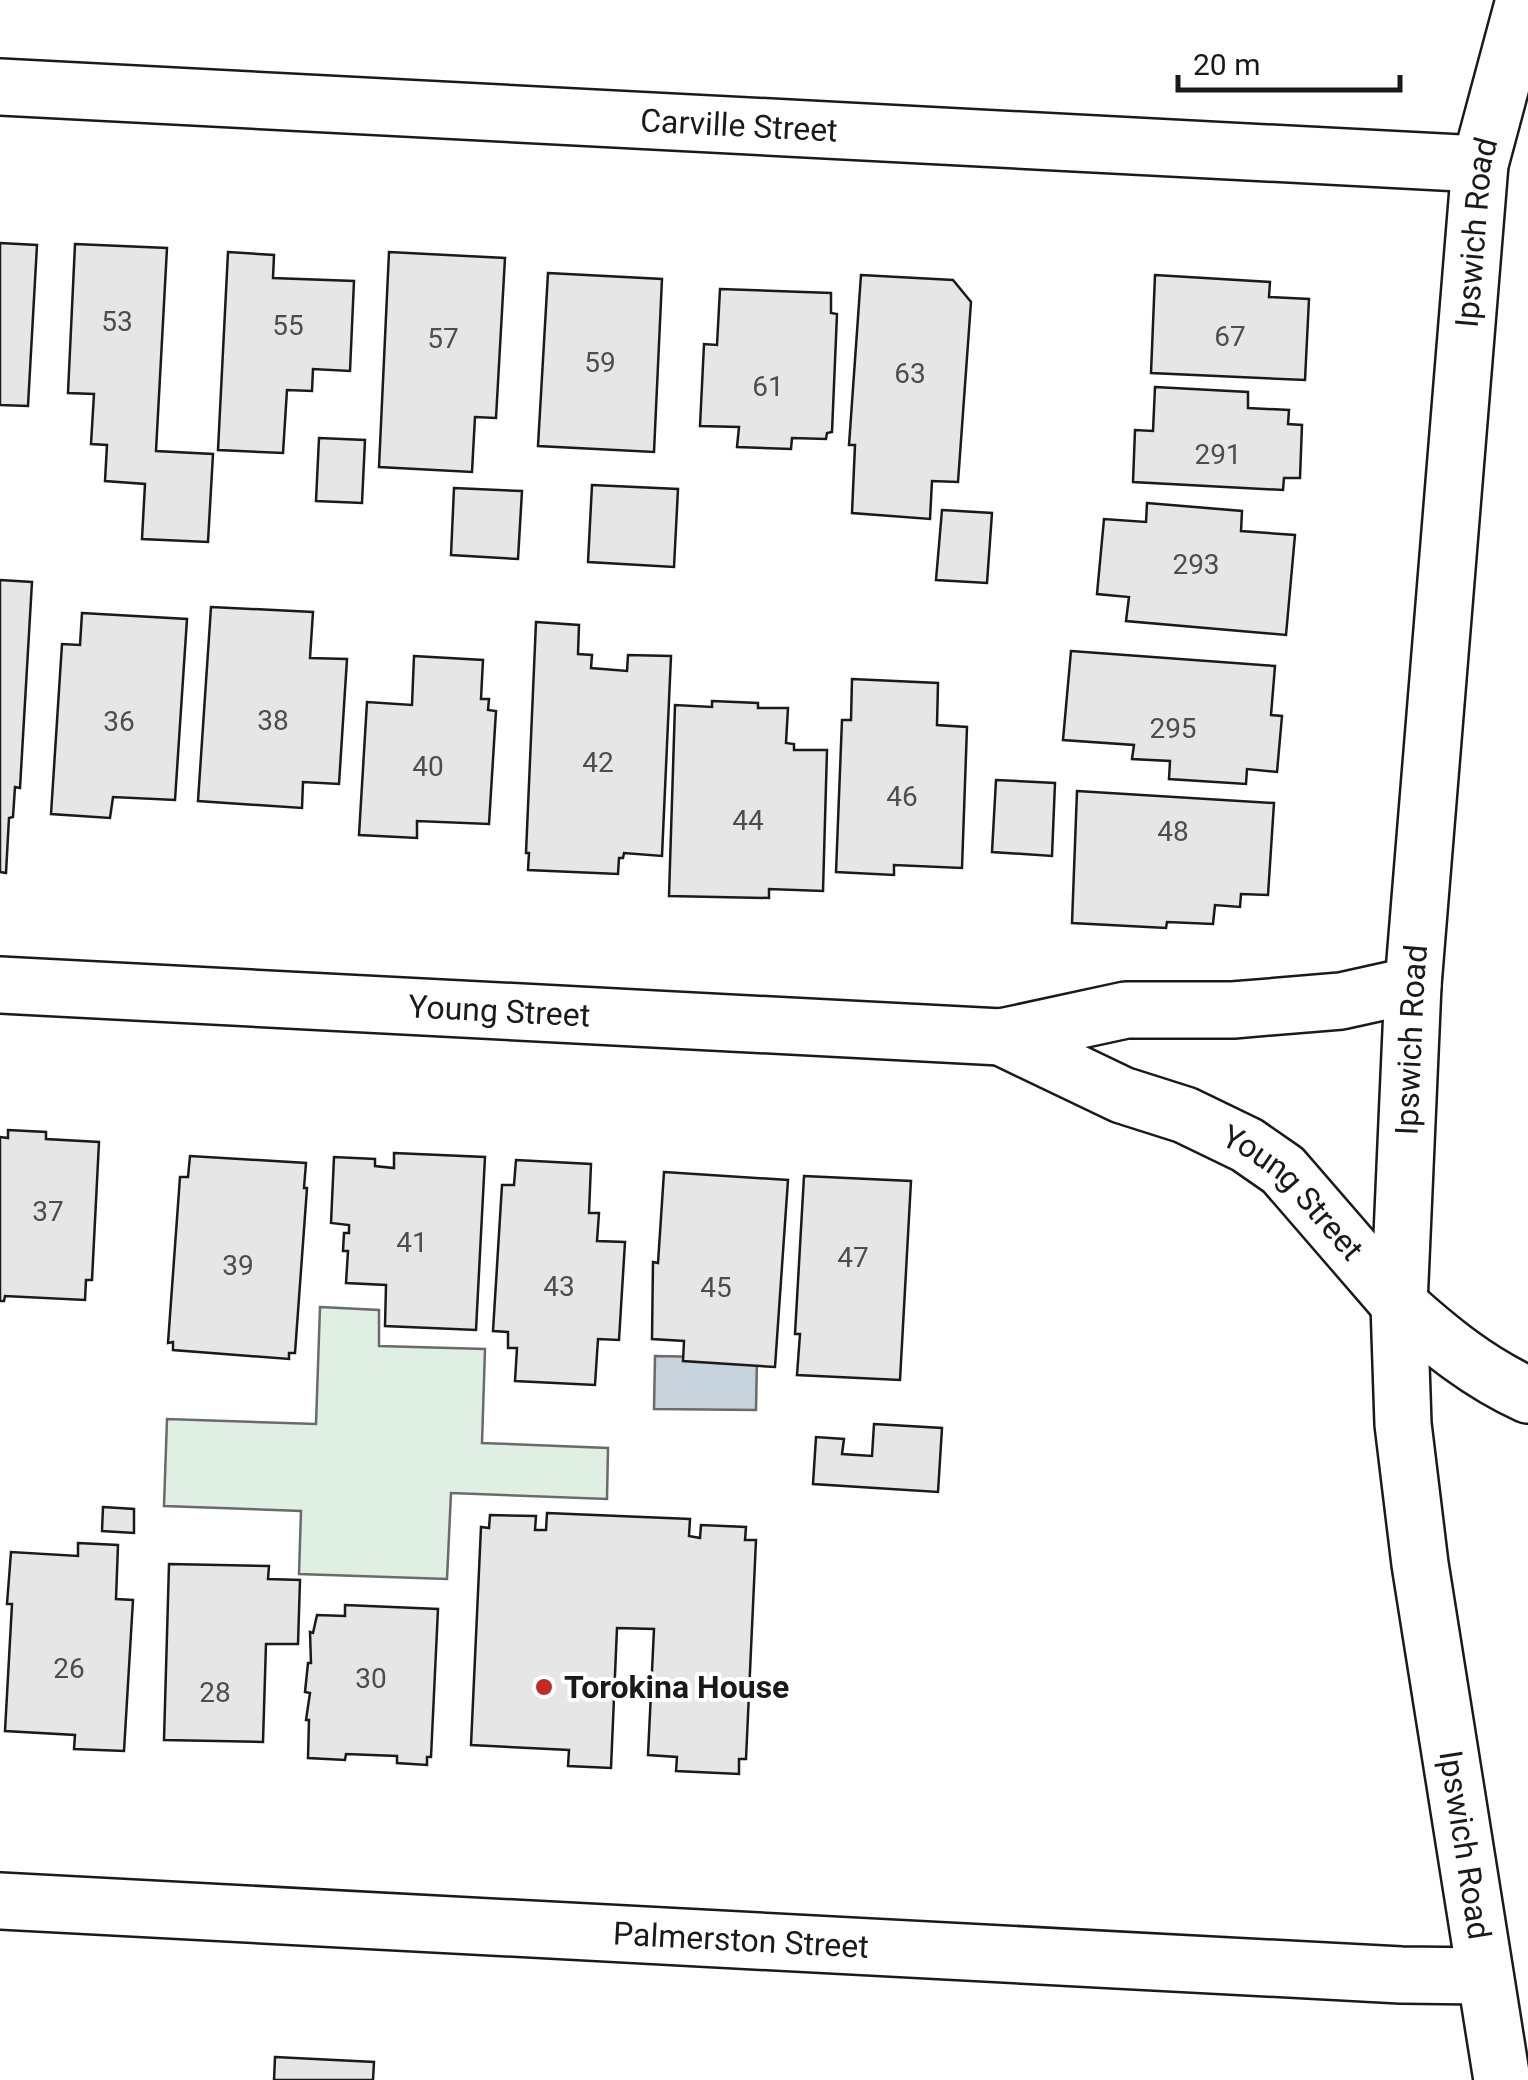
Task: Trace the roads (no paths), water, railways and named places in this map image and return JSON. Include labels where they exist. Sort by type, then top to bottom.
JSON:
[{"type":"main road","name":"Ipswich Road","points":[[1502,2080],[1414,1518],[1403,1424],[1399,1304],[1413,985],[1480,164],[1524,0]]},
{"type":"main road","name":"Carville Street","points":[[0,87],[1480,164]]},
{"type":"main road","name":"Young Street","points":[[0,985],[1001,1037],[1126,1010],[1234,1010],[1341,1001],[1413,985]]},
{"type":"main road","name":"Young Street","points":[[1001,1037],[1122,1095],[1185,1114],[1246,1145],[1284,1170],[1399,1304],[1492,1379],[1528,1394]]},
{"type":"main road","name":"Palmerston Street","points":[[0,1902],[1486,1976]]},
{"type":"place","name":"Torokina House","points":[[544,1687]]}]
